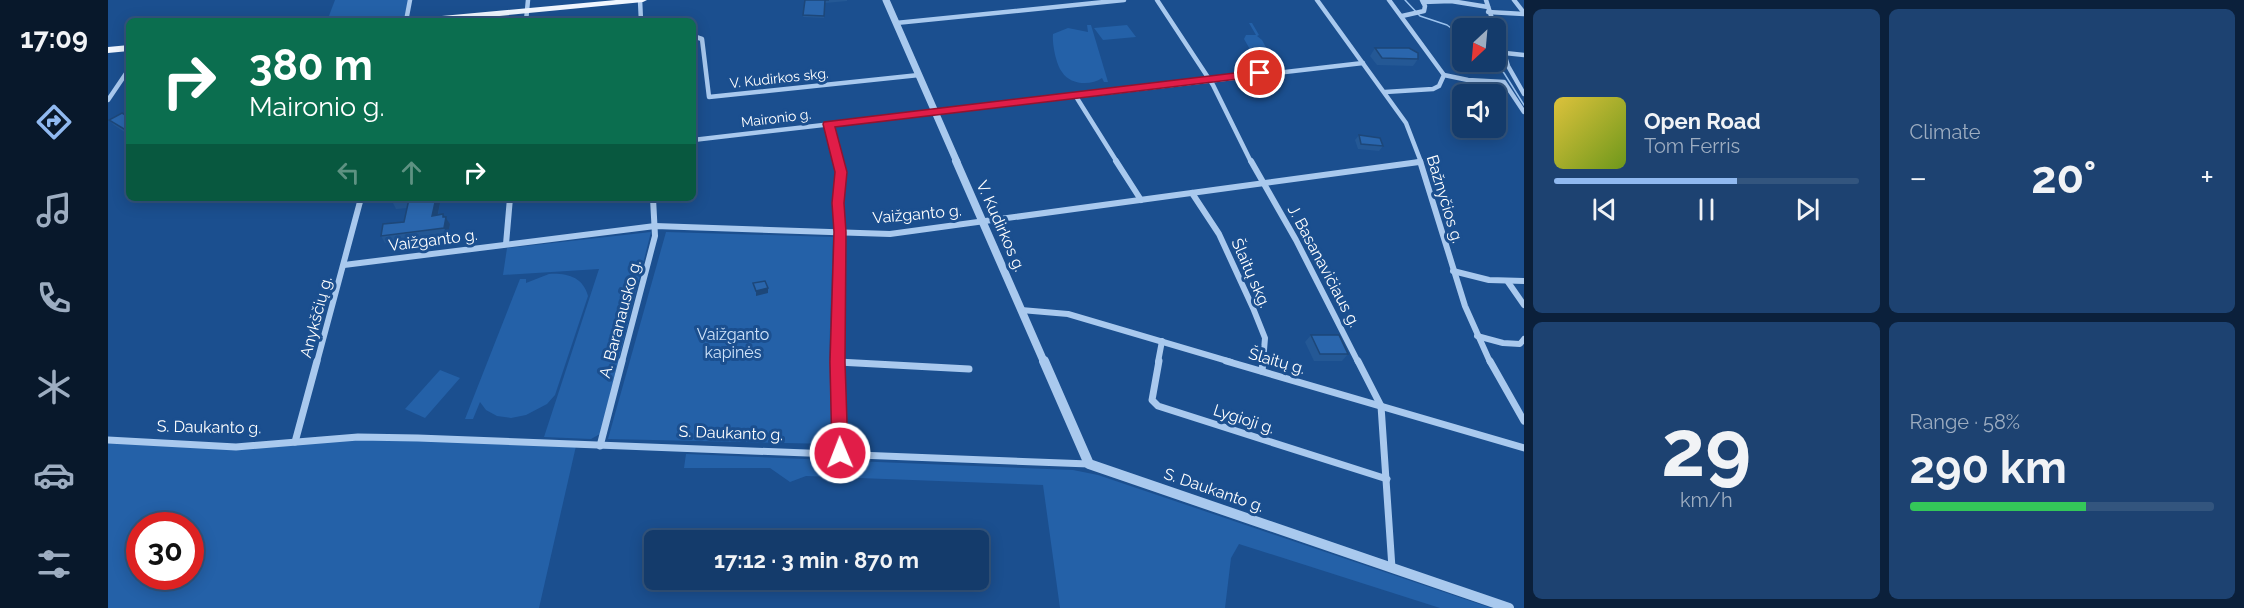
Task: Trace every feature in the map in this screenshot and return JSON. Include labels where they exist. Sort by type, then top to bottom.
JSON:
[{"type":"main road","points":[[452,18],[641,0]]},
{"type":"main road","points":[[108,50],[126,48]]},
{"type":"street","points":[[407,18],[410,0]]},
{"type":"street","points":[[526,18],[528,0]]},
{"type":"street","points":[[641,0],[641,18]]},
{"type":"street","name":"V. Kudirkos g.","points":[[886,0],[1089,464]]},
{"type":"street","points":[[896,23],[1124,0]]},
{"type":"street","name":"J. Basanavičiaus g.","points":[[1157,0],[1209,80],[1262,184],[1329,301],[1381,406],[1392,568]]},
{"type":"street","name":"Bažnyčios g.","points":[[1317,0],[1406,123],[1453,271],[1477,336],[1524,420]]},
{"type":"street","points":[[1389,0],[1443,75],[1468,80],[1504,82],[1524,112]]},
{"type":"street","points":[[1486,0],[1491,18]]},
{"type":"street","points":[[1514,0],[1524,13]]},
{"type":"street","points":[[1402,16],[1426,9],[1422,1],[1451,1],[1488,9],[1524,13]]},
{"type":"street","name":"V. Kudirkos skg.","points":[[696,37],[702,39],[709,97],[919,75]]},
{"type":"street","points":[[1506,53],[1524,54]]},
{"type":"street","points":[[1506,61],[1524,94]]},
{"type":"street","name":"Maironio g.","points":[[696,140],[1363,63]]},
{"type":"street","points":[[108,100],[126,73]]},
{"type":"street","points":[[1385,92],[1433,90],[1441,83],[1443,75]]},
{"type":"street","points":[[1075,95],[1141,200]]},
{"type":"street","points":[[828,124],[841,172],[838,203],[840,453]]},
{"type":"street","name":"Vaižganto g.","points":[[344,265],[655,226],[890,234],[1419,162]]},
{"type":"street","name":"Šlaitų skg.","points":[[1192,193],[1219,234],[1253,308],[1264,338],[1262,371]]},
{"type":"street","name":"Anykščių g.","points":[[295,442],[360,201]]},
{"type":"street","points":[[506,244],[510,201]]},
{"type":"street","name":"A. Baranausko g.","points":[[600,446],[642,290],[655,226],[653,201]]},
{"type":"street","points":[[1453,271],[1489,280],[1524,281]]},
{"type":"street","points":[[1508,282],[1524,305]]},
{"type":"street","name":"Šlaitų g.","points":[[1021,310],[1068,314],[1524,448]]},
{"type":"street","points":[[1477,336],[1514,345],[1520,344],[1524,339]]},
{"type":"street","name":"Lygioji g.","points":[[1162,341],[1152,400],[1158,406],[1387,479]]},
{"type":"street","points":[[838,362],[969,369]]},
{"type":"street","name":"S. Daukanto g.","points":[[108,440],[236,447],[358,437],[840,453],[1089,464],[1509,608]]},
{"type":"green space","points":[[335,0],[409,0],[404,18],[328,18]]},
{"type":"green space","points":[[1249,23],[1252,23],[1259,35],[1257,36],[1262,40],[1271,57],[1269,61],[1255,58],[1244,39],[1246,35],[1256,35]]},
{"type":"green space","points":[[1087,25],[1091,25],[1108,82],[1104,82],[1102,78],[1087,83],[1075,82],[1062,72],[1058,64],[1053,34],[1068,28],[1088,32]]},
{"type":"green space","points":[[1127,25],[1136,37],[1103,40],[1094,28]]},
{"type":"green space","points":[[651,232],[600,434],[591,439],[544,437],[599,269],[503,275],[507,248]]},
{"type":"green space","name":"Vaižganto kapinės","points":[[666,232],[833,237],[829,358],[832,444],[608,439]]},
{"type":"green space","points":[[549,274],[573,277],[582,284],[588,296],[555,395],[547,404],[526,415],[511,418],[497,416],[486,410],[480,402],[473,419],[465,419],[520,279],[526,279],[526,283]]},
{"type":"green space","points":[[440,370],[460,378],[425,418],[405,409]]},
{"type":"green space","points":[[358,437],[576,446],[539,608],[108,608],[108,440],[236,447]]},
{"type":"green space","points":[[686,454],[1073,470],[1098,475],[1491,608],[1440,608],[1239,544],[1231,558],[1225,608],[1060,608],[1043,485],[806,476],[790,482],[770,468],[684,468]]},
{"type":"building","points":[[805,0],[825,0],[824,16],[803,15]]},
{"type":"building","points":[[1375,48],[1409,48],[1418,53],[1418,59],[1382,58]]},
{"type":"building","points":[[122,113],[126,115],[126,130],[109,120]]},
{"type":"building","points":[[1359,135],[1380,138],[1383,146],[1361,144]]},
{"type":"building","points":[[409,201],[435,201],[432,216],[443,214],[443,217],[446,217],[444,228],[381,236],[383,224],[404,222]]},
{"type":"building","points":[[765,281],[768,288],[756,291],[753,283]]},
{"type":"building","points":[[1311,335],[1339,335],[1348,354],[1320,354]]},
{"type":"waterway","points":[[1405,0],[1420,16],[1452,29]]},
{"type":"waterway","points":[[1503,72],[1524,105]]},
{"type":"route","points":[[840,453],[838,203],[841,172],[828,124],[1260,73]]}]
